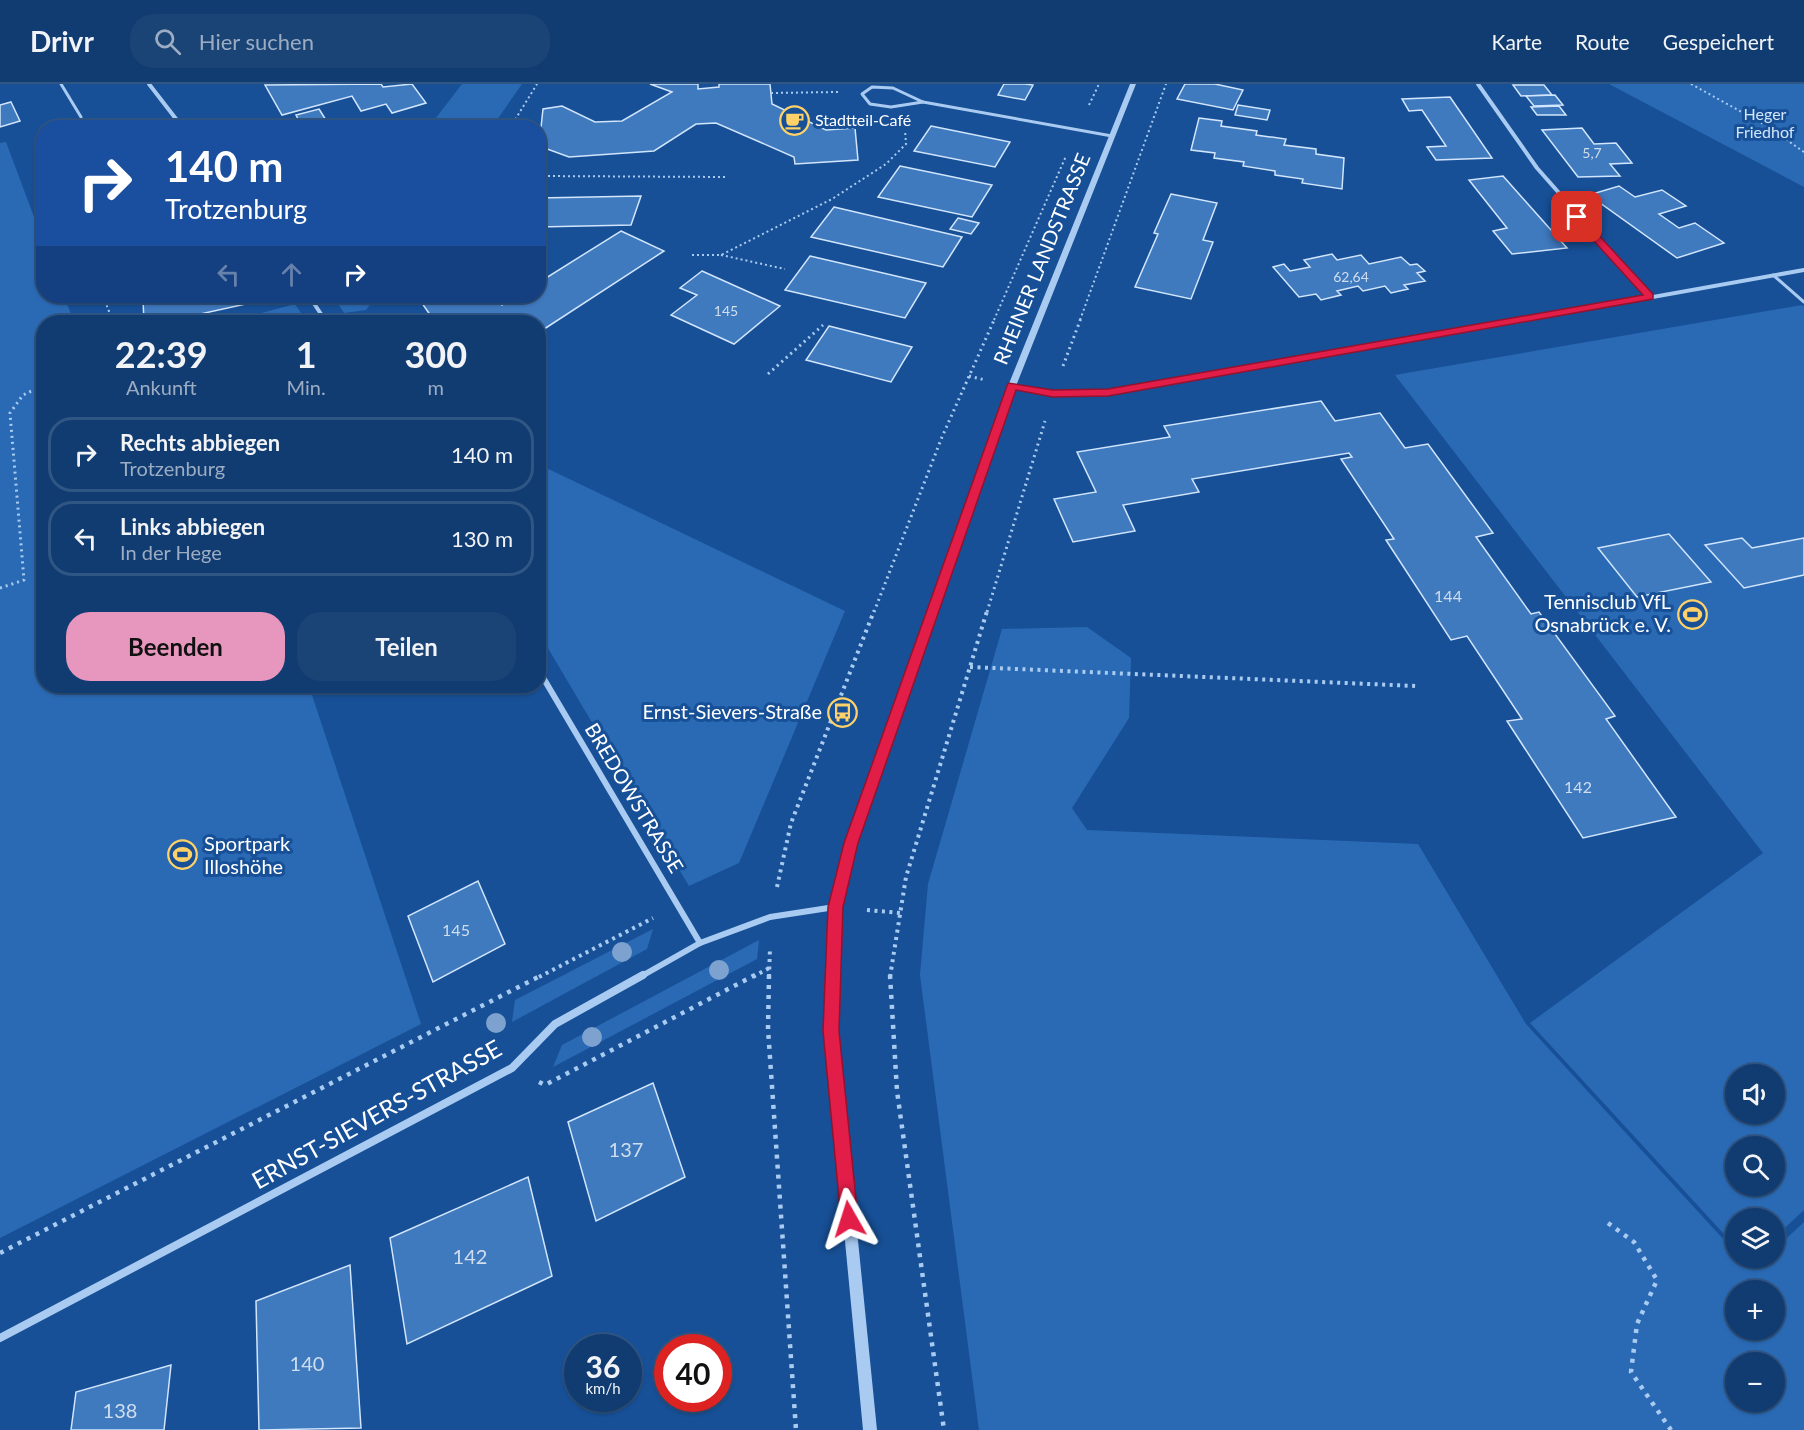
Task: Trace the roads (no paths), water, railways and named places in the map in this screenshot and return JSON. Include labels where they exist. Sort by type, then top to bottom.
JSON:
[{"type":"street","points":[[149,84],[177,120]]},
{"type":"street","name":"RHEINER LANDSTRASSE","points":[[870,1430],[831,1031],[836,907],[851,843],[1012,386],[1133,84]]},
{"type":"street","points":[[1478,84],[1515,139],[1562,201],[1650,297]]},
{"type":"street","points":[[1012,386],[1053,394],[1108,393],[1804,270]]},
{"type":"street","name":"BREDOWSTRASSE","points":[[546,682],[700,944]]},
{"type":"street","name":"ERNST-SIEVERS-STRASSE","points":[[0,1338],[512,1068],[555,1024],[700,944],[770,917],[836,907]]},
{"type":"lane","points":[[61,84],[81,117]]},
{"type":"lane","points":[[923,102],[891,107],[870,104],[862,94],[872,87],[893,88],[923,102],[1112,136]]},
{"type":"lane","points":[[1773,275],[1804,302]]},
{"type":"place","name":"Stadtteil-Café","points":[[794,120]]},
{"type":"place","name":"Tennisclub VfL Osnabrück e. V.","points":[[1692,614]]},
{"type":"place","name":"Ernst-Sievers-Straße","points":[[843,712]]},
{"type":"place","name":"Sportpark Illoshöhe","points":[[183,855]]},
{"type":"park label","name":"Heger Friedhof","points":[[1765,123]]}]
